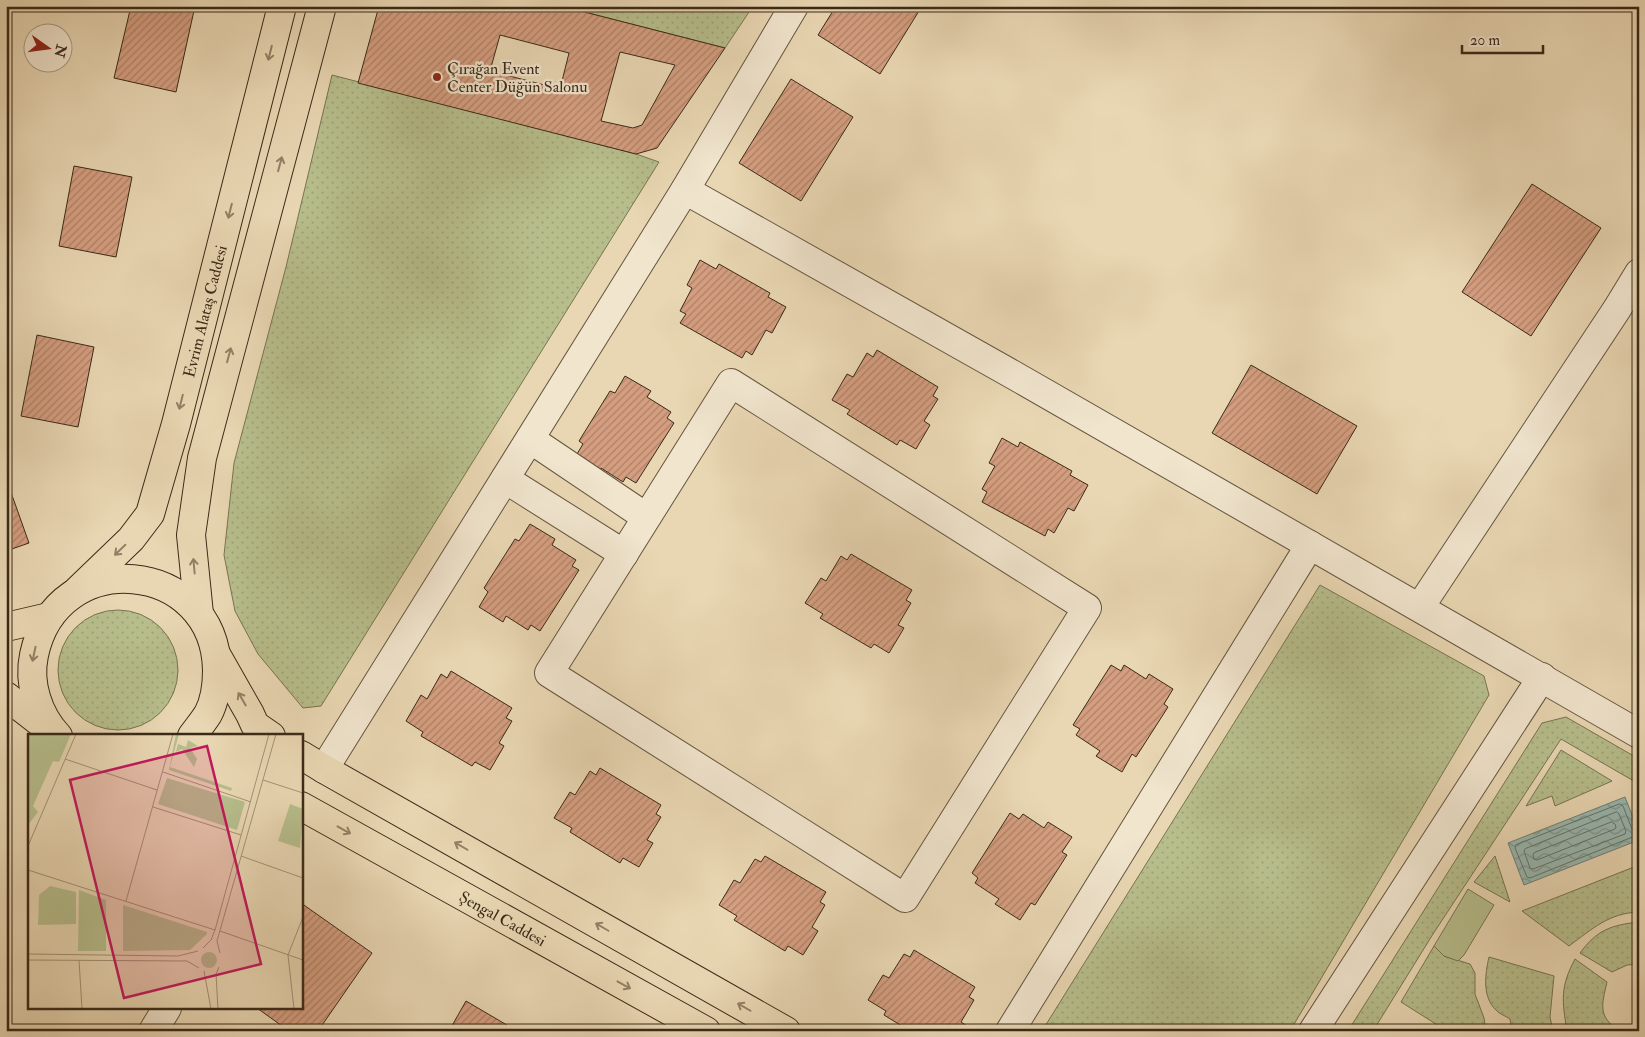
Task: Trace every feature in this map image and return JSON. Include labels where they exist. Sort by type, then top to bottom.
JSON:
[{"type":"main road","name":"Evrim Alataş Caddesi","points":[[78,590],[131,539],[150,514],[176,424],[282,6]]},
{"type":"main road","points":[[199,614],[191,535],[202,458],[322,6]]},
{"type":"main road","points":[[56,734],[41,714],[33,690],[32,665],[37,640],[49,617],[62,602],[78,590],[104,580],[132,578],[159,584],[183,598],[199,614],[210,634],[217,655],[255,725],[269,734]]},
{"type":"main road","points":[[6,627],[49,617]]},
{"type":"main road","points":[[193,734],[208,713],[217,685],[217,655]]},
{"type":"main road","points":[[6,696],[56,734]]},
{"type":"main road","points":[[312,762],[786,1031]]},
{"type":"main road","name":"Şengal Caddesi","points":[[302,807],[706,1031]]},
{"type":"street","points":[[312,762],[530,439],[685,190],[794,6]]},
{"type":"street","points":[[685,190],[1639,734]]},
{"type":"street","points":[[1420,608],[1639,273]]},
{"type":"street","points":[[731,383],[1087,608],[905,898],[549,673],[624,554],[731,383]]},
{"type":"street","points":[[530,439],[646,517]]},
{"type":"street","points":[[505,478],[624,554]]},
{"type":"street","points":[[1010,1031],[1310,545]]},
{"type":"street","points":[[1313,1031],[1542,677]]},
{"type":"street","points":[[152,1031],[166,1010]]},
{"type":"green space","points":[[561,6],[753,6],[725,48]]},
{"type":"green space","points":[[332,75],[636,154],[659,162],[321,706],[303,708],[258,654],[235,611],[224,555],[234,463],[286,267]]},
{"type":"green space","points":[[1320,585],[1484,676],[1489,695],[1290,1031],[1042,1031]]},
{"type":"green space","points":[[118,610],[141,614],[161,627],[174,647],[178,670],[174,693],[161,713],[141,726],[118,730],[95,726],[75,713],[62,693],[58,670],[62,647],[75,627],[95,614]]},
{"type":"green space","points":[[1566,717],[1639,759],[1639,784],[1561,739],[1433,934],[1373,1031],[1348,1031],[1542,723]]},
{"type":"green space","points":[[1561,750],[1612,781],[1555,806],[1552,796],[1526,806]]},
{"type":"green space","points":[[1495,856],[1510,902],[1474,882]]},
{"type":"green space","points":[[1639,865],[1639,912],[1619,915],[1601,923],[1569,946],[1522,911]]},
{"type":"green space","points":[[1468,889],[1494,905],[1464,955],[1458,961],[1444,956],[1434,946]]},
{"type":"green space","points":[[1639,922],[1639,964],[1627,965],[1612,972],[1580,953],[1592,939],[1605,930]]},
{"type":"green space","points":[[1434,946],[1444,956],[1470,964],[1475,973],[1475,994],[1484,1018],[1486,1031],[1447,1031],[1401,1002]]},
{"type":"green space","points":[[1489,957],[1554,976],[1550,1017],[1553,1031],[1510,1031],[1510,1019],[1497,1011],[1488,999],[1486,971]]},
{"type":"green space","points":[[1575,959],[1607,982],[1603,1003],[1604,1015],[1620,1031],[1567,1031],[1563,1002],[1567,978]]},
{"type":"water","points":[[1625,797],[1639,833],[1639,840],[1524,885],[1508,843]]},
{"type":"building","points":[[131,6],[195,6],[176,92],[114,78]]},
{"type":"building","name":"Çırağan Event Center Düğün Salonu","points":[[379,6],[561,6],[725,48],[657,148],[636,154],[358,83]],"holes":[[[500,35],[569,53],[560,89],[490,71]],[[620,52],[675,65],[642,125],[633,128],[601,121]]]},
{"type":"building","points":[[836,6],[922,6],[880,74],[818,35]]},
{"type":"building","points":[[791,79],[853,117],[801,201],[739,163]]},
{"type":"building","points":[[74,166],[132,177],[116,257],[59,246]]},
{"type":"building","points":[[1532,184],[1601,228],[1531,336],[1462,292]]},
{"type":"building","points":[[700,260],[716,269],[719,264],[770,293],[768,297],[786,307],[772,333],[766,330],[752,355],[746,351],[742,358],[680,323],[686,314],[680,311],[692,288],[687,285]]},
{"type":"building","points":[[37,335],[94,347],[78,427],[21,416]]},
{"type":"building","points":[[877,350],[938,387],[933,396],[938,399],[924,421],[930,425],[916,449],[900,440],[897,445],[847,414],[850,410],[832,400],[847,374],[853,377],[867,353],[873,357]]},
{"type":"building","points":[[1251,365],[1357,426],[1317,494],[1212,433]]},
{"type":"building","points":[[625,376],[651,391],[647,397],[671,412],[667,418],[674,423],[636,483],[626,477],[623,482],[601,468],[598,474],[574,459],[583,444],[579,441],[610,391],[615,393]]},
{"type":"building","points":[[1002,438],[1018,447],[1020,442],[1072,471],[1070,475],[1088,485],[1074,511],[1068,508],[1054,533],[1048,529],[1045,536],[982,502],[987,492],[982,489],[995,466],[989,463]]},
{"type":"building","points":[[8,484],[29,543],[6,551],[6,485]]},
{"type":"building","points":[[530,524],[555,539],[552,545],[576,560],[572,566],[579,570],[540,631],[531,625],[528,630],[506,616],[503,622],[479,607],[488,592],[484,588],[515,539],[519,541]]},
{"type":"building","points":[[851,554],[912,590],[906,600],[911,603],[898,625],[904,628],[889,653],[874,644],[871,648],[820,618],[823,614],[805,603],[821,578],[826,581],[841,556],[847,560]]},
{"type":"building","points":[[1111,665],[1121,671],[1124,665],[1146,679],[1149,674],[1173,689],[1164,704],[1168,707],[1136,757],[1132,754],[1122,772],[1096,756],[1100,751],[1076,735],[1080,729],[1073,725]]},
{"type":"building","points":[[451,671],[512,708],[506,718],[512,721],[499,743],[504,746],[490,770],[475,762],[472,766],[421,736],[423,732],[406,721],[421,695],[427,699],[441,674],[447,678]]},
{"type":"building","points":[[600,768],[661,805],[656,814],[661,817],[647,840],[653,843],[639,867],[623,858],[620,863],[570,832],[572,828],[554,818],[570,792],[575,795],[590,771],[596,775]]},
{"type":"building","points":[[1010,813],[1019,819],[1023,814],[1044,828],[1048,822],[1072,837],[1062,852],[1067,855],[1035,905],[1031,903],[1020,920],[995,904],[999,899],[975,883],[978,878],[972,873]]},
{"type":"building","points":[[765,856],[826,892],[820,902],[825,905],[812,927],[818,931],[803,955],[788,946],[785,951],[734,920],[737,916],[719,905],[734,880],[740,883],[755,859],[761,862]]},
{"type":"building","points":[[302,904],[372,953],[318,1031],[289,1031],[260,1010],[302,1010]]},
{"type":"building","points":[[914,950],[975,987],[969,997],[974,1000],[961,1022],[967,1026],[964,1031],[910,1031],[884,1015],[886,1011],[868,1000],[883,975],[889,978],[904,954],[910,957]]},
{"type":"building","points":[[466,1001],[517,1031],[449,1031]]},
{"type":"place","name":"Çırağan Event Center Düğün Salonu","points":[[437,77]]}]
